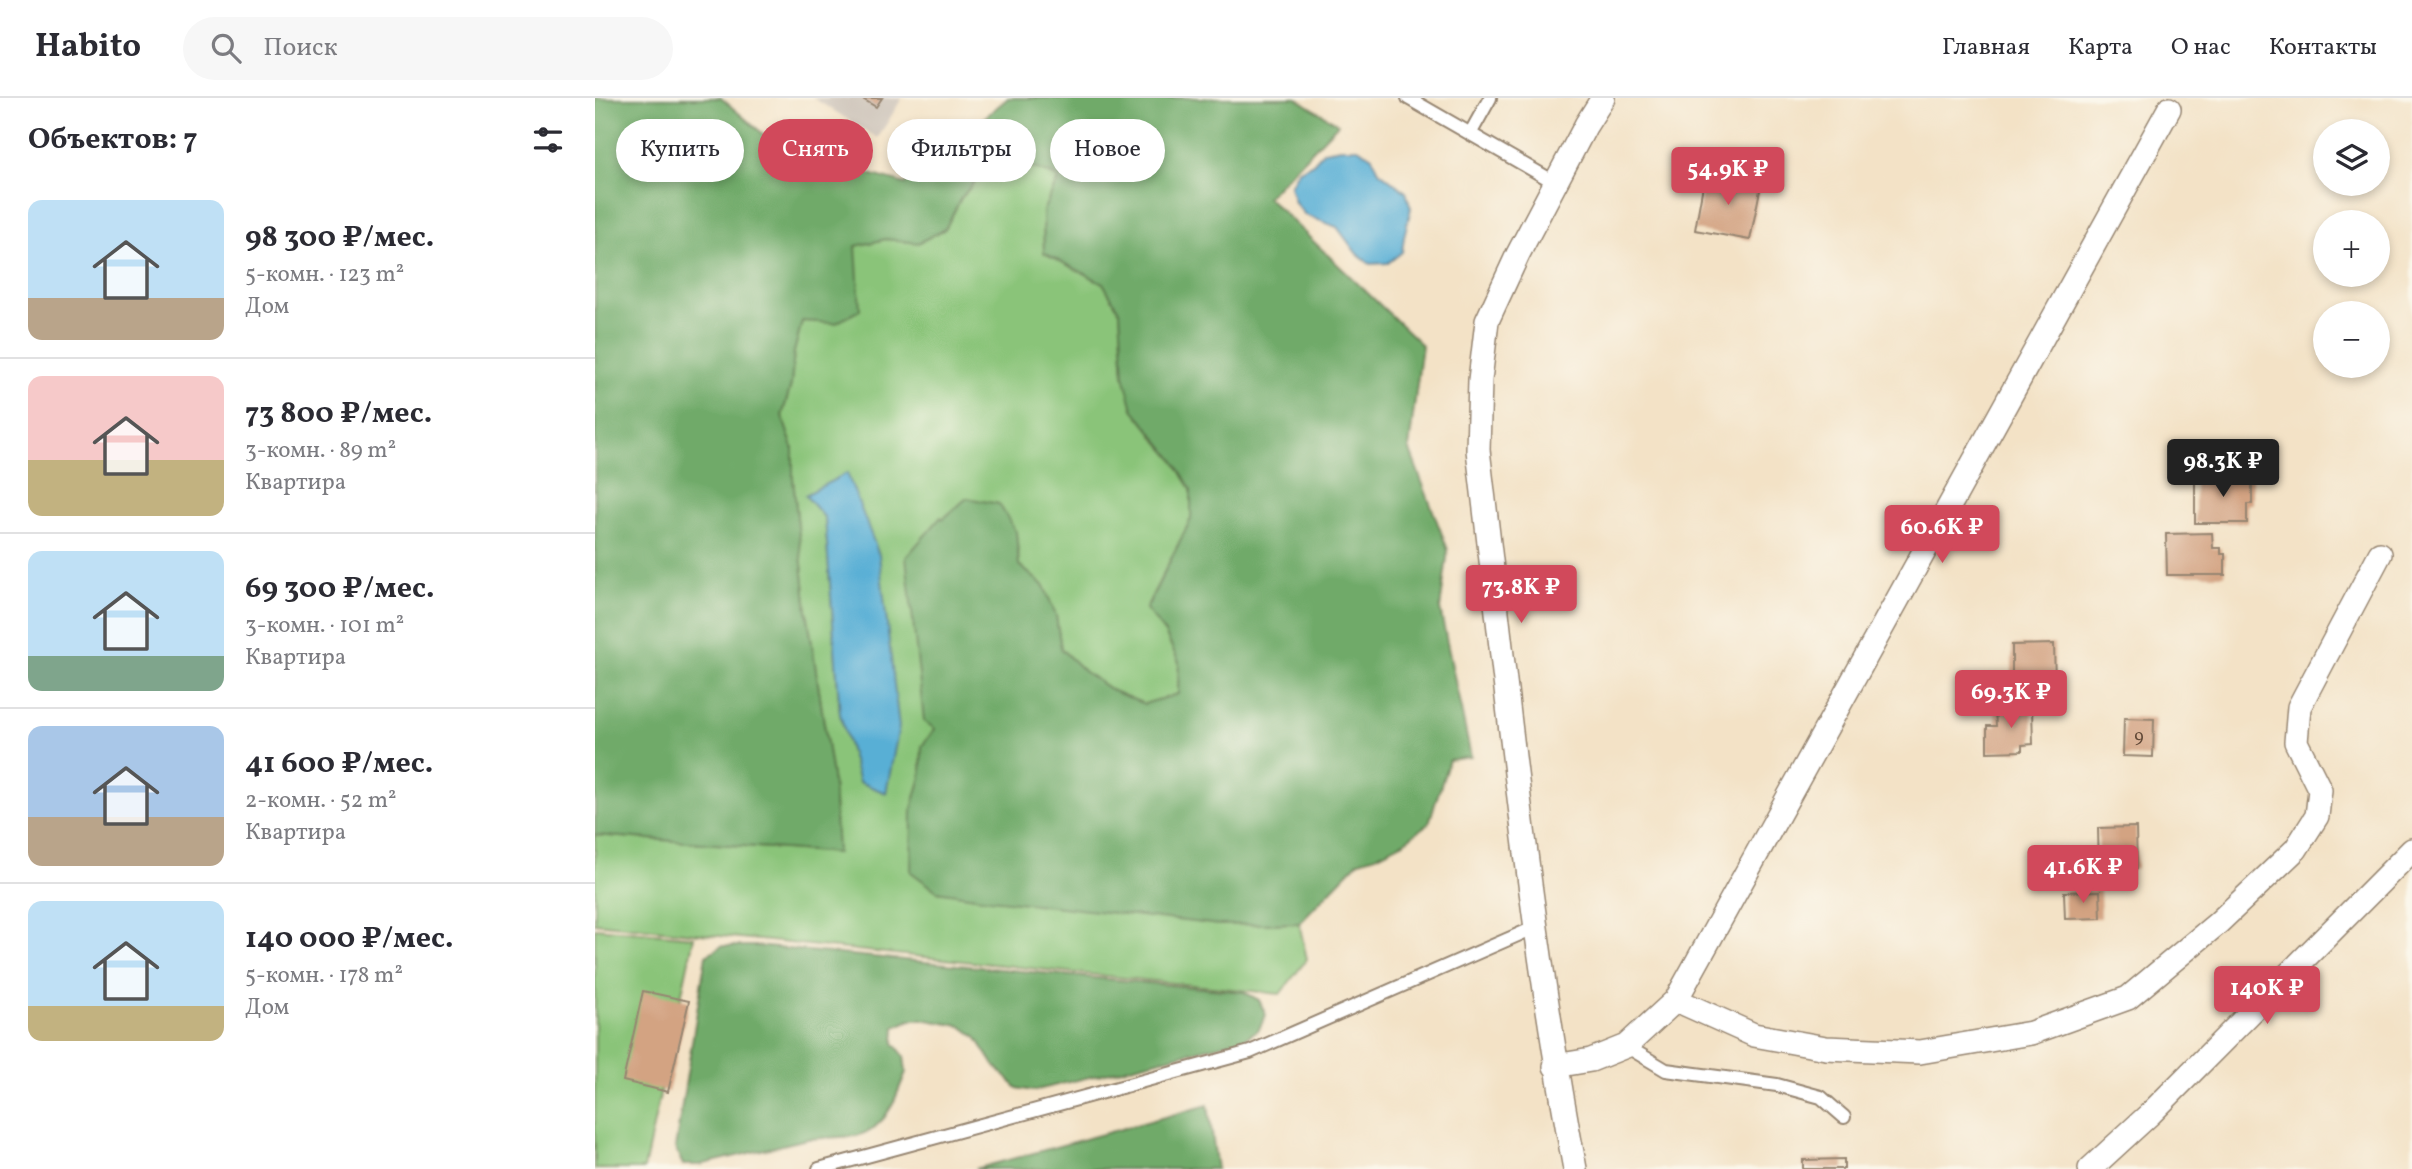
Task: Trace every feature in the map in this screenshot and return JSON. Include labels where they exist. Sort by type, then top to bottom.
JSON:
[{"type":"street","points":[[1574,1169],[1555,1066],[1536,927],[1478,450],[1487,321],[1586,125],[1603,98]]},
{"type":"street","points":[[1555,1066],[1591,1060],[1626,1046],[1676,1000],[2169,109]]},
{"type":"street","points":[[1676,1000],[1754,1035],[1826,1048],[1920,1052],[2031,1033],[2128,998],[2218,923],[2295,849],[2316,816],[2320,790],[2296,742],[2298,707],[2380,554]]},
{"type":"street","points":[[2090,1169],[2151,1113],[2412,850]]},
{"type":"lane","points":[[1408,98],[1556,183]]},
{"type":"lane","points":[[1470,134],[1490,98]]},
{"type":"lane","points":[[819,1169],[1251,1052],[1536,927]]},
{"type":"lane","points":[[1626,1046],[1666,1070],[1777,1085],[1821,1097],[1844,1117]]},
{"type":"shaded area","points":[[813,98],[902,98],[878,138],[873,135],[873,119],[847,119]]},
{"type":"green space","points":[[595,98],[721,98],[758,129],[758,182],[873,182],[873,175],[887,179],[887,182],[905,184],[974,182],[961,198],[945,229],[918,243],[886,239],[856,246],[860,310],[836,323],[802,321],[794,352],[791,385],[782,416],[793,448],[793,479],[807,611],[833,783],[837,853],[595,835]]},
{"type":"green space","points":[[1008,98],[1296,98],[1338,124],[1267,197],[1422,345],[1409,448],[1448,550],[1440,609],[1471,757],[1449,760],[1429,823],[1404,842],[1359,861],[1299,923],[1220,925],[981,898],[937,891],[911,872],[912,809],[921,777],[922,746],[935,729],[924,721],[906,557],[941,517],[943,519],[967,498],[999,504],[1016,532],[1019,565],[1044,586],[1056,616],[1061,649],[1085,672],[1113,691],[1144,704],[1178,694],[1179,662],[1165,633],[1146,609],[1191,519],[1191,489],[1174,460],[1133,409],[1124,376],[1120,312],[1103,283],[1044,253],[1043,211],[1057,182],[1165,182],[1165,119],[1050,119],[1050,174],[1036,168],[1036,119],[983,119]]},
{"type":"green space","points":[[1036,168],[1050,174],[1050,182],[1057,182],[1043,211],[1044,253],[1103,283],[1120,312],[1124,376],[1153,436],[1174,460],[1191,489],[1191,519],[1146,608],[1165,633],[1179,662],[1178,694],[1144,704],[1113,691],[1085,672],[1061,649],[1056,616],[1044,586],[1019,565],[1016,532],[967,498],[943,519],[935,728],[922,746],[921,777],[912,809],[937,891],[1220,925],[1299,923],[1307,959],[1280,994],[595,923],[595,835],[837,853],[833,783],[807,611],[793,479],[793,448],[782,416],[791,385],[794,352],[802,321],[836,323],[856,246],[886,239],[918,243],[945,229],[961,198],[974,182],[1036,182]],"holes":[[[825,517],[859,782],[840,714]]]},
{"type":"green space","points":[[595,928],[694,937],[644,1169],[595,1169]]},
{"type":"green space","points":[[722,946],[756,946],[1244,992],[1259,1000],[1266,1015],[1259,1029],[1244,1039],[1033,1091],[1017,1088],[994,1065],[976,1037],[961,1026],[910,1020],[895,1027],[894,1043],[904,1056],[906,1072],[893,1104],[872,1130],[857,1136],[807,1139],[700,1165],[683,1165],[675,1148],[706,955]]},
{"type":"green space","points":[[1208,1105],[1217,1169],[975,1169]]},
{"type":"water","points":[[1358,148],[1372,157],[1379,171],[1406,192],[1411,208],[1402,252],[1388,263],[1370,264],[1357,254],[1337,227],[1305,215],[1295,203],[1290,186],[1298,171],[1313,163],[1324,151]]},
{"type":"water","points":[[847,473],[879,555],[899,727],[886,793],[859,782],[840,714],[825,518],[805,495]]},
{"type":"building","points":[[861,98],[882,98],[876,107]]},
{"type":"building","points":[[1705,174],[1761,185],[1750,240],[1695,230]]},
{"type":"building","points":[[2195,477],[2252,477],[2252,504],[2247,504],[2247,523],[2195,523]]},
{"type":"building","points":[[2212,533],[2213,548],[2221,548],[2221,554],[2225,554],[2225,575],[2167,575],[2166,534]]},
{"type":"building","points":[[2054,644],[2055,683],[2012,683],[2012,645]]},
{"type":"building","points":[[2032,708],[2033,744],[2022,745],[2022,751],[1987,752],[1987,726],[1996,726],[1995,709]]},
{"type":"building","points":[[2124,718],[2154,719],[2153,757],[2123,756]]},
{"type":"building","points":[[2136,827],[2137,869],[2099,870],[2098,828]]},
{"type":"building","points":[[2100,891],[2101,918],[2065,919],[2064,892]]},
{"type":"building","points":[[643,991],[689,1001],[668,1092],[623,1081]]},
{"type":"building","points":[[1844,1159],[1844,1169],[1803,1169],[1803,1160]]}]
